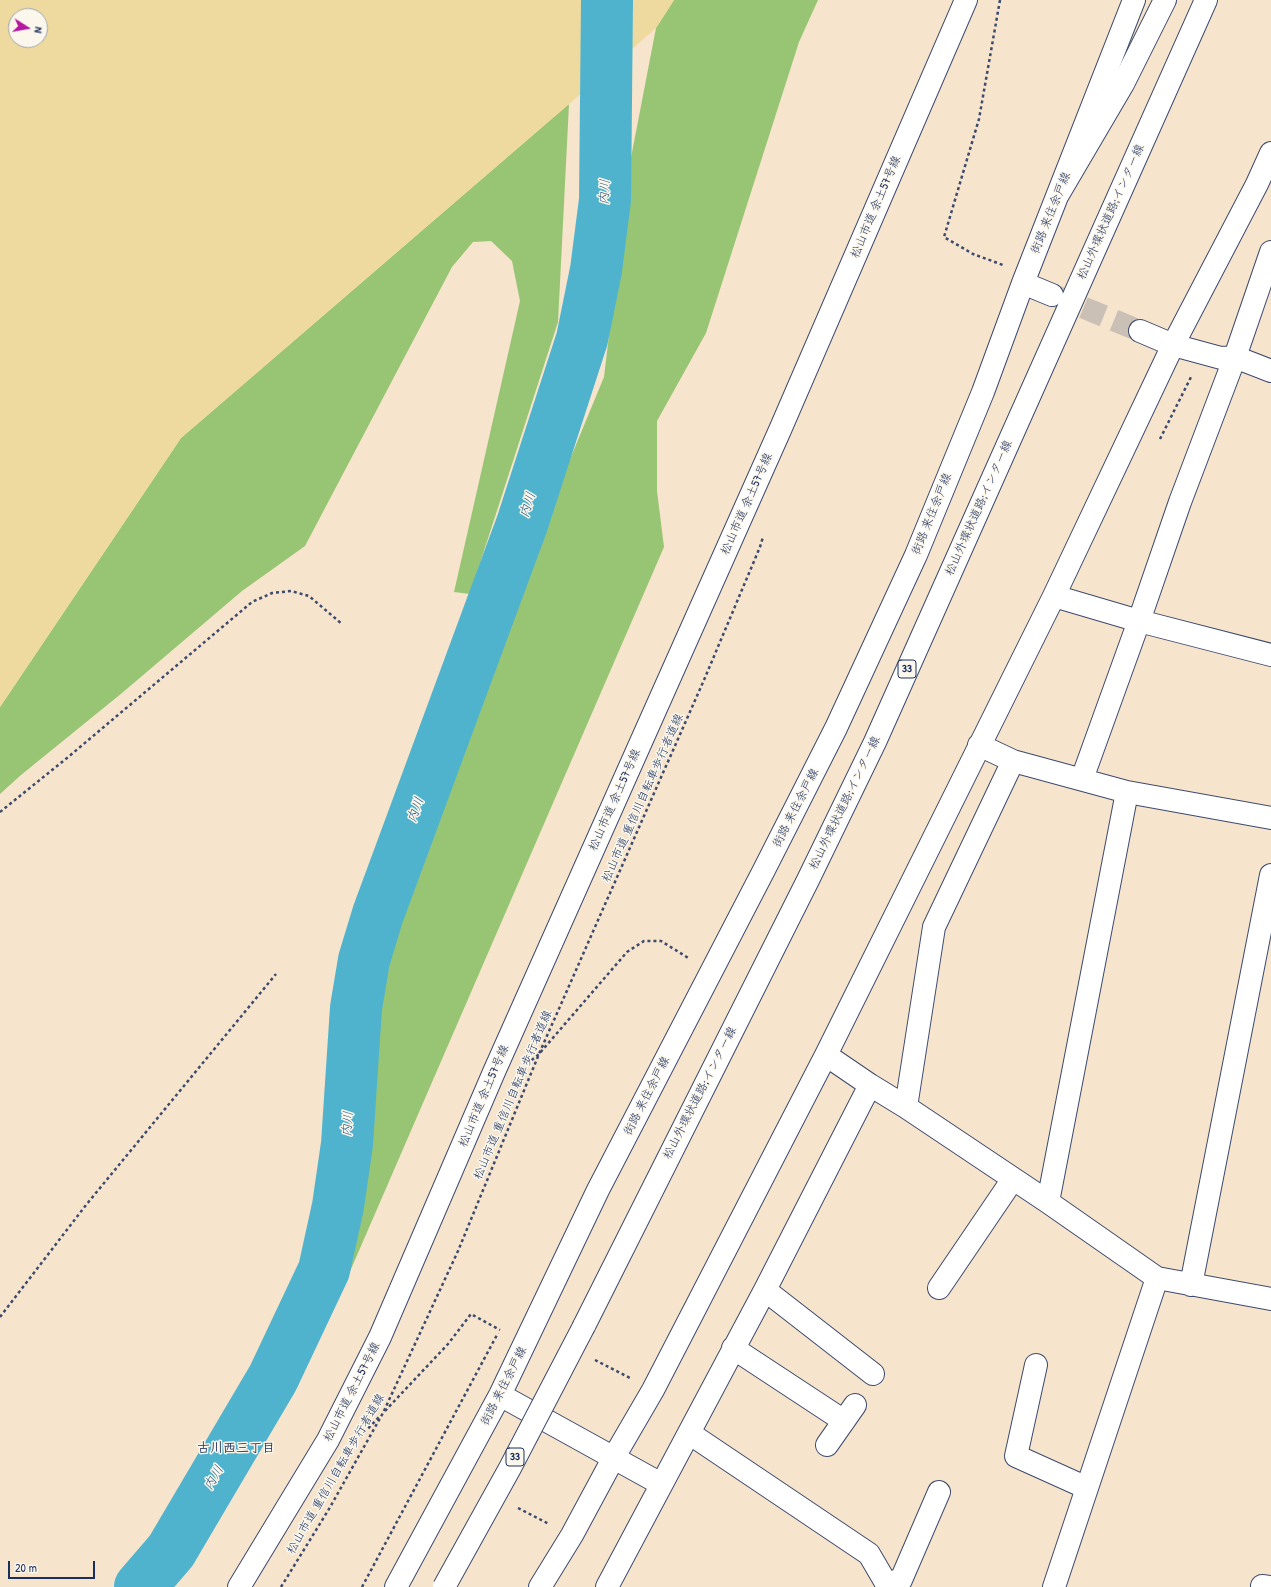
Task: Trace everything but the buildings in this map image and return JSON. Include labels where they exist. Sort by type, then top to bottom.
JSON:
[{"type":"main road","name":"松山市道 余土57号線","points":[[239,1587],[328,1440],[380,1337],[494,1072],[780,430],[966,0]]},
{"type":"main road","name":"街路 来住余戸線","points":[[396,1587],[500,1395],[598,1190],[836,728],[916,555],[983,392],[1023,283],[1134,0]]},
{"type":"main road","points":[[1059,192],[1122,84],[1165,0]]},
{"type":"main road","name":"松山外環状道路;インター線","points":[[444,1587],[510,1468],[584,1326],[808,880],[875,742],[1206,0]]},
{"type":"main road","points":[[540,1587],[572,1535],[614,1457],[653,1390],[826,1055],[1054,596],[1173,345],[1264,187],[1271,153]]},
{"type":"main road","points":[[1082,779],[1180,502],[1235,357],[1271,252]]},
{"type":"main road","points":[[1023,283],[1052,295]]},
{"type":"main road","points":[[1140,331],[1173,345],[1221,358],[1235,357],[1271,371]]},
{"type":"main road","points":[[1054,596],[1139,621],[1271,655]]},
{"type":"main road","points":[[979,745],[1013,761],[1127,792],[1271,818]]},
{"type":"main road","points":[[906,1107],[934,927],[1013,761]]},
{"type":"main road","points":[[1048,1202],[1127,792]]},
{"type":"main road","points":[[1191,1285],[1271,875]]},
{"type":"main road","points":[[826,1055],[1048,1202],[1157,1278],[1271,1299]]},
{"type":"main road","points":[[607,1587],[765,1290],[870,1085]]},
{"type":"main road","points":[[939,1288],[1013,1179]]},
{"type":"main road","points":[[1054,1587],[1157,1278]]},
{"type":"main road","points":[[765,1290],[873,1374]]},
{"type":"main road","points":[[733,1348],[849,1413],[826,1445]]},
{"type":"main road","points":[[1036,1366],[1016,1456],[1087,1488]]},
{"type":"main road","points":[[500,1395],[661,1484]]},
{"type":"main road","points":[[689,1433],[869,1554],[887,1585],[901,1580],[940,1492]]},
{"type":"path","points":[[1000,0],[979,119],[944,237],[973,254],[1006,266],[1007,261]]},
{"type":"path","name":"松山市道 重信川自転車歩行者道線","points":[[280,1587],[329,1509],[383,1413],[458,1251],[539,1054],[704,680],[760,547],[765,531]]},
{"type":"path","points":[[0,812],[67,758],[252,602],[272,593],[291,591],[309,596],[342,624]]},
{"type":"path","points":[[494,1072],[517,1073],[539,1054],[628,952],[644,941],[661,941],[691,960],[694,953]]},
{"type":"path","points":[[0,1317],[86,1204],[276,974]]},
{"type":"path","points":[[328,1440],[344,1441],[360,1437],[448,1344],[471,1314],[500,1330]]},
{"type":"path","points":[[362,1587],[502,1325]]},
{"type":"green space","points":[[674,0],[818,0],[799,42],[706,333],[657,421],[657,491],[664,547],[348,1276],[378,1036],[376,959],[487,660],[604,377],[629,168],[656,28]]},
{"type":"green space","points":[[569,104],[558,322],[470,594],[454,592],[520,301],[512,261],[491,241],[473,242],[452,267],[305,546],[242,591],[0,794],[0,707],[181,438]]},
{"type":"sand","points":[[0,0],[674,0],[656,28],[181,438],[0,707]]},
{"type":"waterway","name":"内川","points":[[140,1587],[171,1551],[273,1378],[324,1270],[338,1206],[347,1144],[356,1008],[364,960],[378,914],[522,524],[582,339],[596,270],[605,200],[607,0]]},
{"type":"tunnel","points":[[1053,295],[1140,331]]},
{"type":"district","name":"古川西三丁目","points":[[236,1449]]}]
